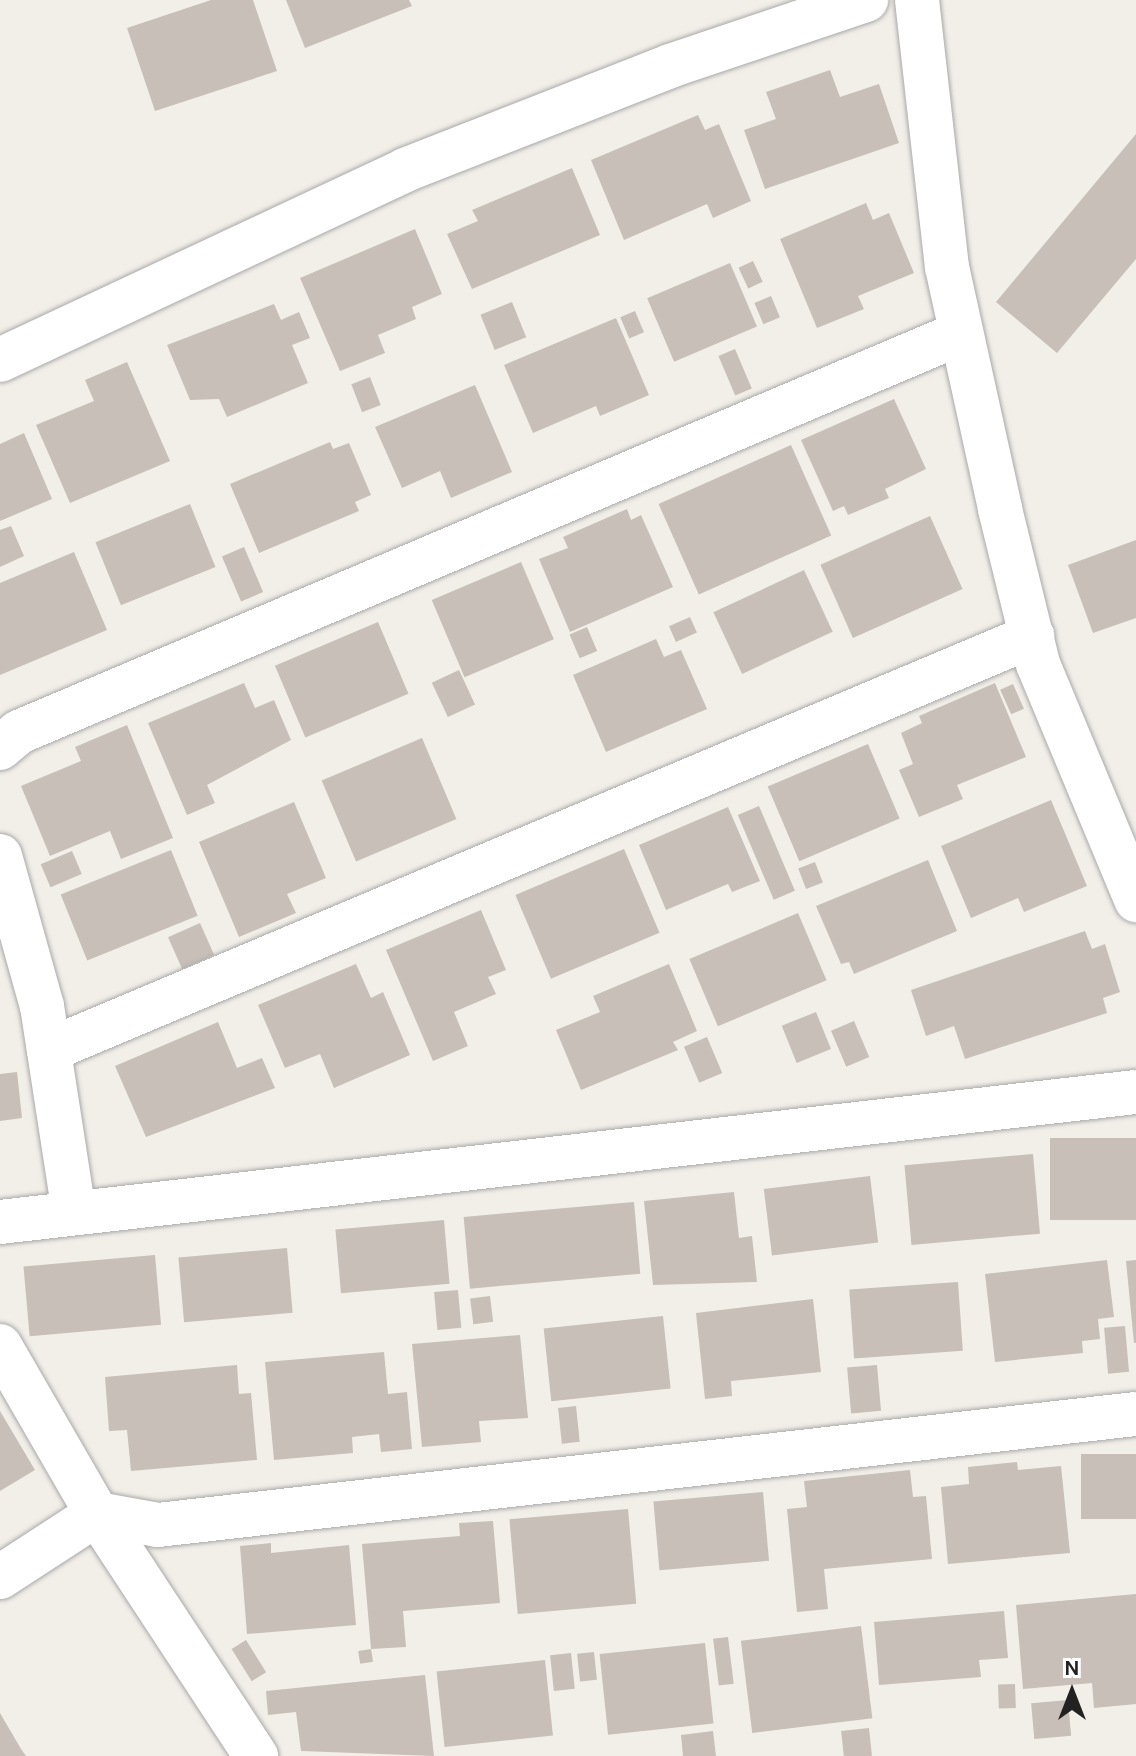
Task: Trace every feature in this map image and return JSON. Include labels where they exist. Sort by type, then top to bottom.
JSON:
[{"type":"street","points":[[0,360],[405,170],[670,66],[866,0]]},
{"type":"street","points":[[917,0],[961,333],[1032,636],[1136,900]]},
{"type":"street","points":[[0,748],[19,732],[961,333]]},
{"type":"street","points":[[49,1050],[1032,636]]},
{"type":"street","points":[[0,856],[49,1050],[74,1213]]},
{"type":"street","points":[[0,1222],[1136,1092]]},
{"type":"street","points":[[0,1346],[97,1514],[256,1756]]},
{"type":"street","points":[[0,1577],[97,1514],[158,1525],[1136,1414]]},
{"type":"building","points":[[211,0],[253,0],[277,71],[155,111],[127,28]]},
{"type":"building","points":[[286,0],[409,0],[412,6],[305,48]]},
{"type":"building","points":[[830,70],[840,97],[879,84],[899,143],[765,189],[744,130],[776,119],[766,92]]},
{"type":"building","points":[[698,115],[705,130],[719,124],[751,201],[713,218],[707,204],[624,240],[591,160]]},
{"type":"building","points":[[1136,134],[1136,259],[1057,353],[996,302]]},
{"type":"building","points":[[572,168],[600,235],[472,289],[447,234],[478,221],[472,210]]},
{"type":"building","points":[[866,203],[873,220],[889,213],[914,273],[858,296],[864,309],[817,328],[780,239]]},
{"type":"building","points":[[415,229],[442,294],[412,307],[416,319],[378,335],[385,353],[340,371],[300,278]]},
{"type":"building","points":[[753,261],[763,282],[748,289],[738,268]]},
{"type":"building","points":[[730,263],[757,327],[674,362],[647,298]]},
{"type":"building","points":[[771,296],[780,317],[763,324],[754,303]]},
{"type":"building","points":[[512,302],[526,337],[495,350],[480,315]]},
{"type":"building","points":[[274,304],[281,320],[299,312],[310,338],[292,345],[308,383],[227,417],[219,399],[190,400],[167,345]]},
{"type":"building","points":[[635,311],[644,332],[629,338],[620,317]]},
{"type":"building","points":[[616,318],[649,395],[600,416],[596,406],[533,433],[504,365]]},
{"type":"building","points":[[735,349],[752,389],[735,396],[718,356]]},
{"type":"building","points":[[127,362],[170,461],[70,503],[36,425],[94,401],[85,380]]},
{"type":"building","points":[[370,377],[381,405],[362,412],[351,384]]},
{"type":"building","points":[[475,385],[512,472],[451,498],[440,471],[402,488],[375,427]]},
{"type":"building","points":[[894,399],[926,469],[885,489],[889,498],[848,515],[844,506],[833,511],[801,440]]},
{"type":"building","points":[[24,433],[52,499],[0,521],[0,444]]},
{"type":"building","points":[[330,442],[333,449],[349,443],[371,495],[355,502],[359,511],[259,553],[230,484]]},
{"type":"building","points":[[791,445],[831,535],[699,594],[659,504]]},
{"type":"building","points":[[190,504],[215,567],[121,605],[95,542]]},
{"type":"building","points":[[627,509],[631,520],[641,515],[673,587],[570,632],[539,559],[568,548],[563,537]]},
{"type":"building","points":[[930,516],[963,589],[853,638],[820,565]]},
{"type":"building","points":[[11,526],[24,556],[0,567],[0,530]]},
{"type":"building","points":[[1136,540],[1136,618],[1093,633],[1068,565]]},
{"type":"building","points":[[244,547],[263,592],[241,601],[222,556]]},
{"type":"building","points":[[74,552],[107,630],[0,675],[0,583]]},
{"type":"building","points":[[521,562],[554,639],[465,677],[432,600]]},
{"type":"building","points":[[804,570],[833,632],[742,674],[713,612]]},
{"type":"building","points":[[690,617],[697,633],[676,642],[669,626]]},
{"type":"building","points":[[378,622],[408,694],[305,738],[275,666]]},
{"type":"building","points":[[587,627],[597,651],[580,658],[570,634]]},
{"type":"building","points":[[656,639],[664,657],[681,650],[707,709],[606,752],[573,675]]},
{"type":"building","points":[[459,670],[475,704],[448,717],[432,683]]},
{"type":"building","points":[[244,683],[255,708],[274,700],[291,740],[207,785],[215,803],[187,815],[148,723]]},
{"type":"building","points":[[995,683],[1026,757],[957,785],[963,799],[919,817],[899,770],[913,764],[901,733],[922,723],[919,716]]},
{"type":"building","points":[[1013,684],[1024,709],[1011,714],[1000,690]]},
{"type":"building","points":[[127,725],[173,838],[121,859],[110,831],[50,856],[21,786],[81,761],[75,747]]},
{"type":"building","points":[[422,738],[456,819],[356,862],[322,781]]},
{"type":"building","points":[[868,744],[900,819],[799,861],[768,787]]},
{"type":"building","points":[[1051,800],[1087,886],[1024,912],[1018,898],[971,918],[941,846]]},
{"type":"building","points":[[294,802],[326,878],[287,894],[296,913],[239,937],[199,842]]},
{"type":"building","points":[[759,806],[795,891],[774,900],[738,815]]},
{"type":"building","points":[[728,807],[760,881],[732,892],[728,884],[666,910],[639,845]]},
{"type":"building","points":[[624,849],[660,933],[551,979],[515,895]]},
{"type":"building","points":[[171,850],[198,916],[87,960],[61,895]]},
{"type":"building","points":[[72,851],[82,874],[50,887],[41,864]]},
{"type":"building","points":[[928,860],[957,931],[854,974],[849,962],[841,964],[816,906]]},
{"type":"building","points":[[815,862],[823,883],[806,889],[798,868]]},
{"type":"building","points":[[481,910],[506,970],[488,977],[496,994],[454,1012],[468,1046],[433,1061],[386,950]]},
{"type":"building","points":[[798,913],[827,980],[718,1026],[689,959]]},
{"type":"building","points":[[200,923],[214,955],[182,969],[168,937]]},
{"type":"building","points":[[1085,931],[1092,949],[1105,944],[1120,992],[1103,998],[1107,1013],[965,1059],[954,1026],[926,1036],[911,990]]},
{"type":"building","points":[[356,964],[371,998],[383,992],[410,1055],[334,1088],[320,1054],[285,1068],[258,1005]]},
{"type":"building","points":[[669,964],[697,1031],[673,1042],[678,1050],[581,1090],[556,1030],[600,1012],[593,996]]},
{"type":"building","points":[[816,1012],[831,1049],[797,1063],[782,1026]]},
{"type":"building","points":[[854,1021],[869,1057],[846,1067],[831,1031]]},
{"type":"building","points":[[218,1022],[237,1068],[262,1058],[275,1088],[146,1137],[115,1066]]},
{"type":"building","points":[[707,1037],[722,1073],[699,1083],[684,1047]]},
{"type":"building","points":[[17,1072],[22,1118],[0,1121],[0,1074]]},
{"type":"building","points":[[1050,1138],[1136,1138],[1136,1220],[1050,1220]]},
{"type":"building","points":[[1033,1154],[1040,1234],[911,1245],[904,1165]]},
{"type":"building","points":[[870,1176],[878,1243],[772,1256],[764,1189]]},
{"type":"building","points":[[734,1192],[739,1238],[752,1236],[757,1282],[653,1285],[644,1201]]},
{"type":"building","points":[[634,1202],[640,1274],[470,1289],[464,1217]]},
{"type":"building","points":[[444,1220],[450,1284],[341,1293],[335,1229]]},
{"type":"building","points":[[287,1248],[293,1313],[184,1322],[178,1257]]},
{"type":"building","points":[[155,1255],[161,1325],[30,1336],[24,1267]]},
{"type":"building","points":[[1107,1260],[1114,1317],[1098,1319],[1100,1339],[1082,1341],[1083,1353],[995,1362],[985,1274]]},
{"type":"building","points":[[1136,1260],[1136,1343],[1134,1343],[1126,1261]]},
{"type":"building","points":[[958,1282],[963,1351],[854,1358],[849,1290]]},
{"type":"building","points":[[458,1290],[461,1328],[437,1330],[434,1292]]},
{"type":"building","points":[[490,1296],[493,1322],[473,1324],[470,1298]]},
{"type":"building","points":[[813,1299],[821,1372],[731,1381],[732,1396],[705,1399],[696,1313]]},
{"type":"building","points":[[663,1316],[671,1389],[551,1401],[544,1329]]},
{"type":"building","points":[[1125,1326],[1129,1372],[1108,1374],[1104,1328]]},
{"type":"building","points":[[520,1335],[528,1418],[479,1421],[481,1442],[422,1447],[412,1344]]},
{"type":"building","points":[[384,1352],[388,1394],[407,1392],[412,1449],[381,1452],[379,1434],[352,1437],[353,1453],[274,1460],[265,1362]]},
{"type":"building","points":[[237,1365],[239,1394],[251,1393],[257,1460],[131,1471],[127,1430],[109,1431],[105,1377]]},
{"type":"building","points":[[877,1365],[881,1411],[851,1413],[847,1368]]},
{"type":"building","points":[[576,1406],[580,1442],[562,1444],[558,1408]]},
{"type":"building","points":[[0,1411],[35,1470],[0,1491]]},
{"type":"building","points":[[1081,1454],[1136,1454],[1136,1519],[1081,1519]]},
{"type":"building","points":[[1017,1462],[1018,1470],[1061,1466],[1070,1553],[948,1564],[941,1487],[969,1484],[968,1467]]},
{"type":"building","points":[[910,1470],[913,1497],[926,1496],[932,1559],[824,1569],[828,1609],[797,1612],[787,1509],[807,1507],[804,1481]]},
{"type":"building","points":[[763,1492],[769,1561],[659,1570],[653,1502]]},
{"type":"building","points":[[628,1509],[636,1604],[518,1614],[509,1519]]},
{"type":"building","points":[[493,1521],[500,1603],[403,1611],[406,1647],[371,1649],[362,1544],[460,1536],[459,1523]]},
{"type":"building","points":[[271,1543],[271,1553],[349,1545],[356,1625],[247,1634],[240,1546]]},
{"type":"building","points":[[1136,1594],[1136,1704],[1094,1708],[1092,1683],[1023,1689],[1016,1605]]},
{"type":"building","points":[[1004,1611],[1008,1658],[979,1660],[981,1677],[879,1685],[874,1622]]},
{"type":"building","points":[[861,1626],[872,1718],[752,1733],[741,1641]]},
{"type":"building","points":[[728,1637],[734,1684],[719,1685],[713,1639]]},
{"type":"building","points":[[246,1640],[266,1672],[252,1681],[232,1649]]},
{"type":"building","points":[[705,1643],[713,1724],[608,1735],[600,1654]]},
{"type":"building","points":[[371,1649],[373,1662],[360,1664],[358,1651]]},
{"type":"building","points":[[594,1652],[597,1680],[580,1682],[577,1654]]},
{"type":"building","points":[[571,1653],[575,1689],[554,1691],[550,1655]]},
{"type":"building","points":[[545,1660],[553,1736],[445,1747],[437,1671]]},
{"type":"building","points":[[425,1675],[434,1756],[301,1751],[296,1712],[268,1715],[266,1691]]},
{"type":"building","points":[[1015,1684],[1016,1708],[999,1709],[998,1685]]},
{"type":"building","points":[[1068,1700],[1071,1736],[1034,1739],[1031,1703]]},
{"type":"building","points":[[0,1713],[21,1749],[26,1756],[0,1756]]},
{"type":"building","points":[[869,1728],[872,1756],[844,1756],[841,1731]]},
{"type":"building","points":[[713,1731],[716,1756],[683,1756],[681,1735]]}]
